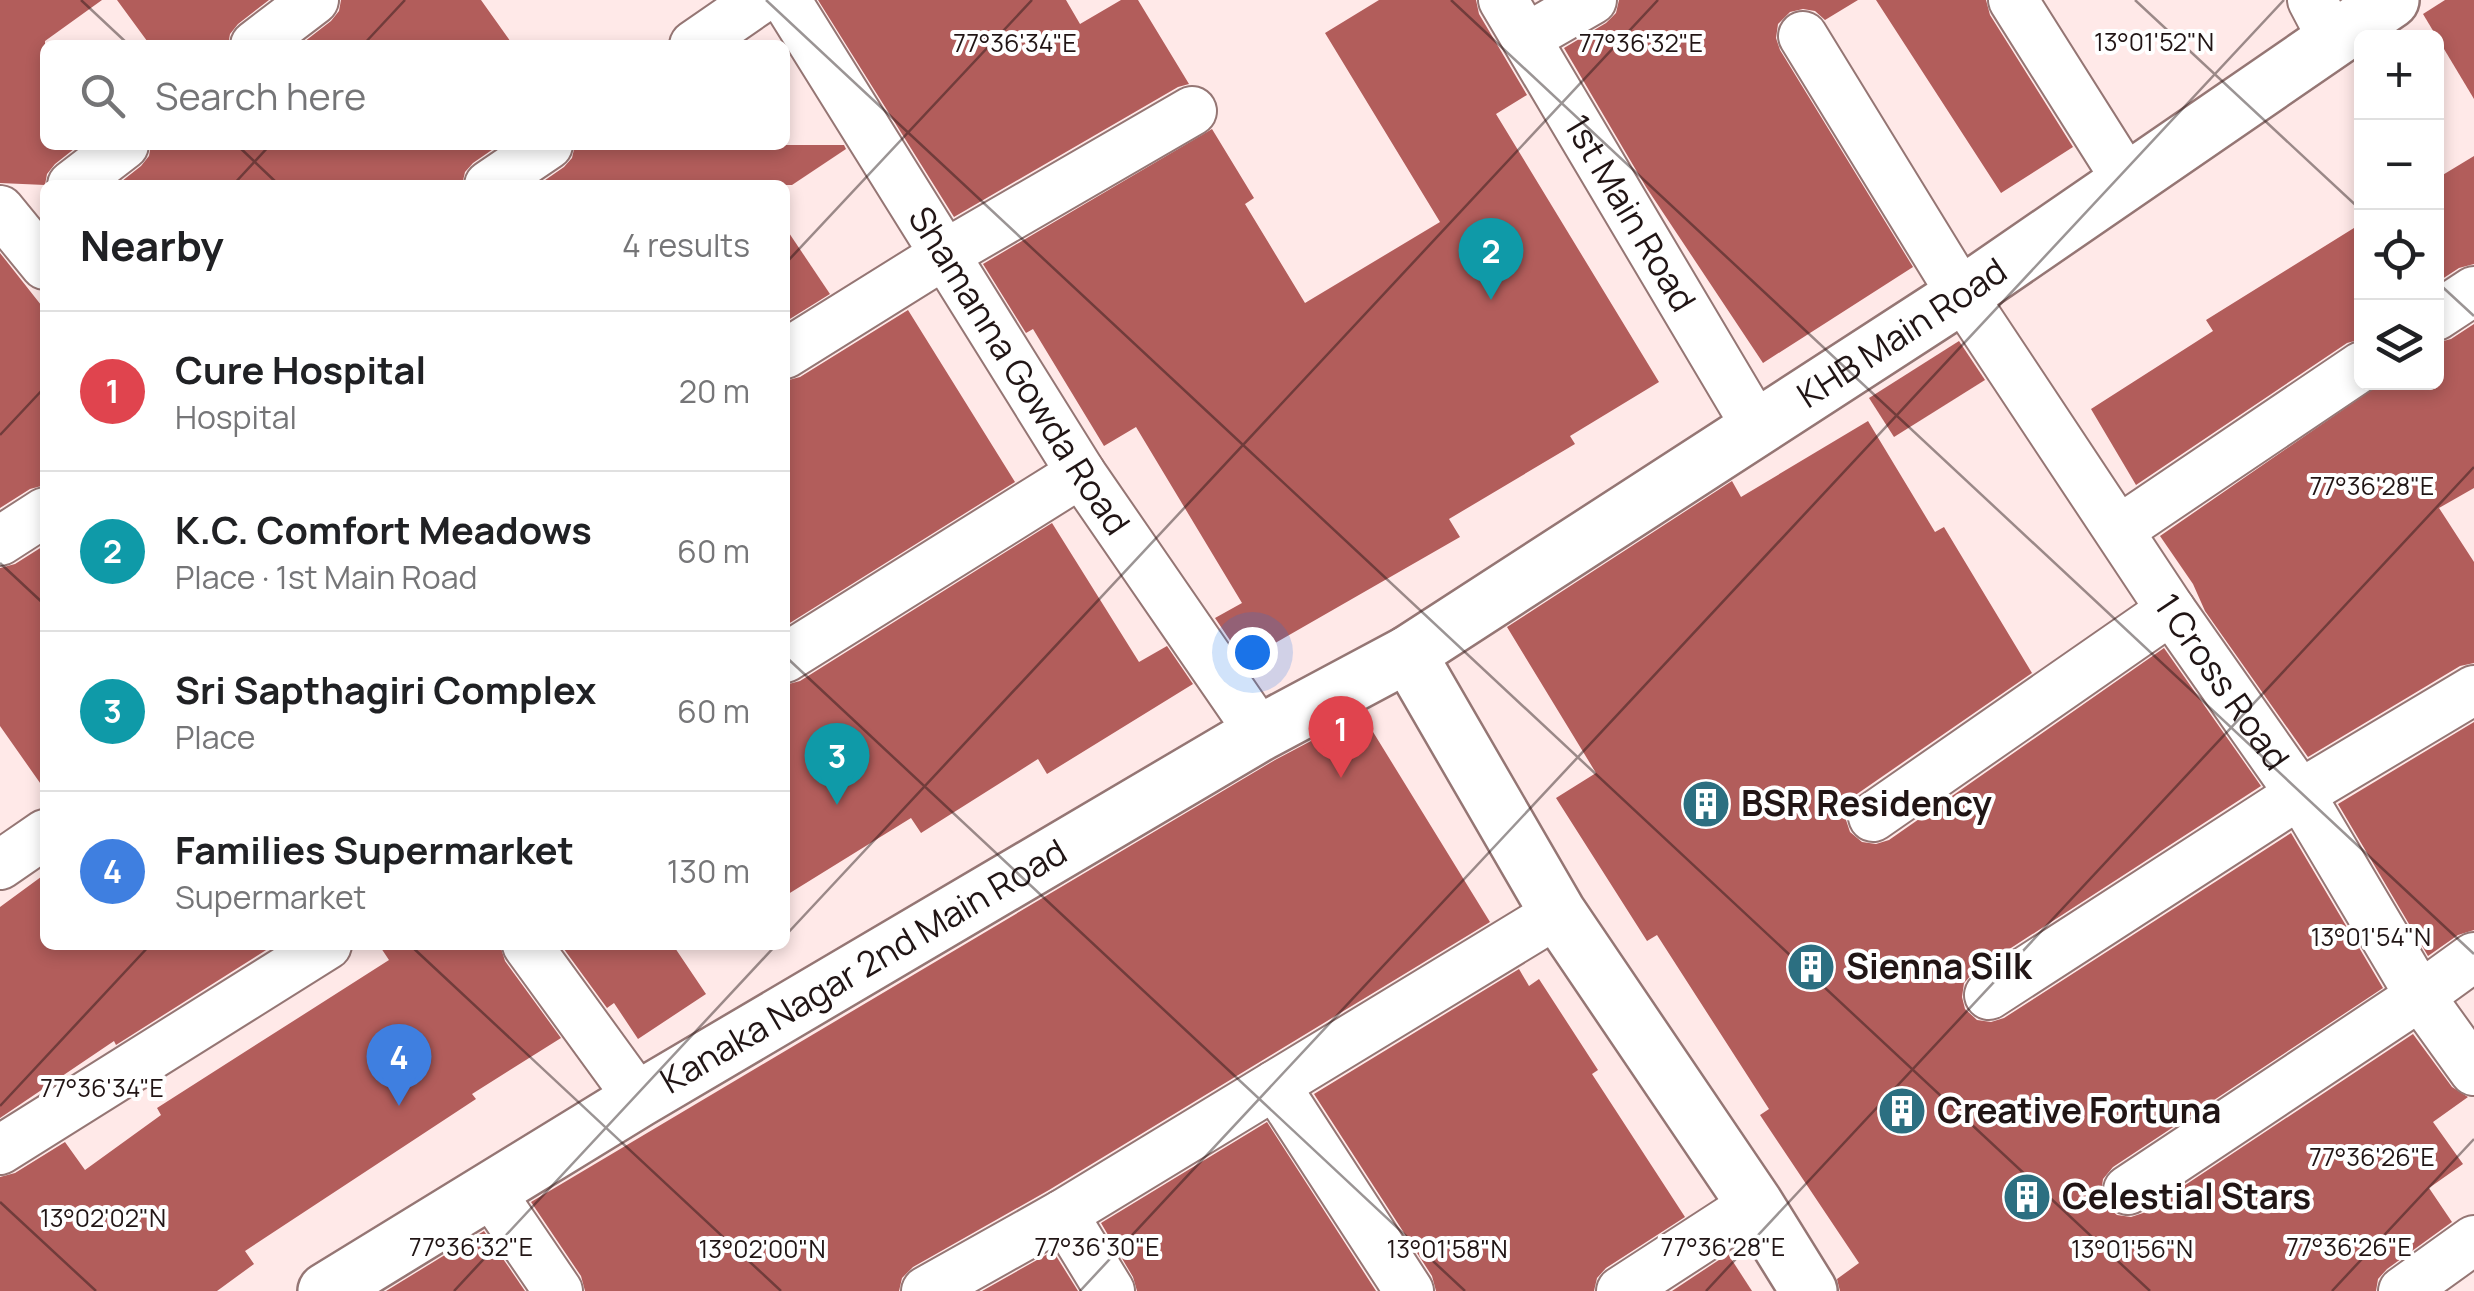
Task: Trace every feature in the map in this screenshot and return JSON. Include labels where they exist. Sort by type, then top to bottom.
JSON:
[{"type":"main road","name":"KHB Main Road","points":[[1408,654],[2128,182],[2322,20],[2390,0]]},
{"type":"main road","name":"Kanaka Nagar 2nd Main Road","points":[[326,1291],[640,1099],[1260,733],[1408,654]]},
{"type":"main road","points":[[1408,654],[1558,913],[1755,1204],[1809,1291]]},
{"type":"street","points":[[262,40],[314,0]]},
{"type":"street","points":[[701,40],[759,0]]},
{"type":"street","name":"Shamanna Gowda Road","points":[[786,0],[1081,473],[1260,733]]},
{"type":"street","points":[[1515,19],[1592,0]]},
{"type":"street","points":[[2013,0],[2128,182]]},
{"type":"street","name":"1st Main Road","points":[[1515,19],[1756,426]]},
{"type":"street","name":"1 Cross Road","points":[[1803,36],[1962,294],[2300,794],[2420,996],[2474,1071]]},
{"type":"street","points":[[790,351],[1192,111]]},
{"type":"street","points":[[78,180],[118,150]]},
{"type":"street","points":[[497,180],[541,150]]},
{"type":"street","points":[[2444,311],[2474,291]]},
{"type":"street","points":[[2119,530],[2354,371]]},
{"type":"street","points":[[790,655],[1081,473]]},
{"type":"street","points":[[0,541],[40,515]]},
{"type":"street","points":[[1873,817],[2172,610]]},
{"type":"street","points":[[1988,995],[2300,794],[2474,690]]},
{"type":"street","points":[[0,866],[40,838]]},
{"type":"street","points":[[926,1291],[1063,1214],[1558,913]]},
{"type":"street","points":[[0,1150],[319,950]]},
{"type":"street","points":[[531,950],[640,1099]]},
{"type":"street","points":[[2128,1190],[2474,957]]},
{"type":"street","points":[[1276,1085],[1410,1291]]},
{"type":"street","points":[[490,1191],[558,1291]]},
{"type":"street","points":[[1621,1291],[1755,1204]]},
{"type":"street","points":[[1063,1214],[1110,1291]]},
{"type":"street","points":[[2403,1291],[2474,1240]]},
{"type":"building","points":[[0,0],[102,0],[46,40],[40,40],[40,150],[73,150],[55,164],[40,185],[0,183]]},
{"type":"building","points":[[117,0],[269,0],[238,24],[229,40],[146,40]]},
{"type":"building","points":[[341,0],[481,0],[509,40],[306,40],[339,11]]},
{"type":"building","points":[[818,0],[1066,0],[1080,24],[1121,0],[1138,0],[1189,84],[954,217]]},
{"type":"building","points":[[1379,0],[1476,0],[1479,14],[1527,95],[1496,114],[1659,382],[1570,436],[1575,444],[1449,519],[1460,537],[1244,661],[1215,618],[1242,603],[1136,427],[1104,446],[1033,329],[1026,333],[983,264],[1212,129],[1254,198],[1245,204],[1305,303],[1440,222],[1325,33]]},
{"type":"building","points":[[1619,0],[1858,0],[1825,20],[1815,11],[1790,12],[1778,24],[1776,38],[1913,267],[1763,363],[1646,187],[1564,48],[1606,23],[1616,13]]},
{"type":"building","points":[[1876,0],[1986,0],[1990,15],[2073,147],[2001,193]]},
{"type":"building","points":[[2445,0],[2474,0],[2474,99],[2444,49],[2444,30],[2433,30],[2423,14]]},
{"type":"building","points":[[790,145],[844,145],[846,149],[792,185],[790,180],[545,180],[572,158],[574,150],[790,150]]},
{"type":"building","points":[[150,150],[492,150],[473,163],[463,180],[123,180],[149,156]]},
{"type":"building","points":[[2474,156],[2474,264],[2444,278],[2444,210],[2444,174]]},
{"type":"building","points":[[2354,228],[2354,341],[2136,485],[2091,409],[2213,331],[2206,320]]},
{"type":"building","points":[[790,234],[830,294],[790,319]]},
{"type":"building","points":[[0,253],[40,304],[40,486],[0,508]]},
{"type":"building","points":[[908,310],[1015,482],[790,623],[790,380]]},
{"type":"building","points":[[2474,324],[2474,488],[2439,508],[2474,562],[2474,663],[2460,666],[2308,757],[2205,611],[2193,584],[2160,536],[2371,390],[2444,390],[2444,341]]},
{"type":"building","points":[[1959,341],[1985,380],[1894,437],[1869,398]]},
{"type":"building","points":[[1868,421],[1935,532],[1944,527],[2032,673],[1857,794],[1848,806],[1846,820],[1850,832],[1862,842],[1876,844],[1889,840],[2164,648],[2261,786],[1974,972],[1964,983],[1965,1009],[1977,1020],[1991,1022],[2004,1018],[2291,833],[2383,988],[2113,1167],[2103,1179],[2101,1193],[2106,1206],[2117,1215],[2131,1217],[2143,1213],[2413,1034],[2452,1087],[2468,1097],[2433,1122],[2463,1164],[2429,1188],[2452,1222],[2387,1269],[2378,1279],[2376,1291],[1840,1291],[1837,1279],[1859,1263],[1760,1115],[1769,1109],[1657,935],[1647,941],[1556,798],[1596,773],[1507,627],[1732,481],[1741,497]]},
{"type":"building","points":[[1052,523],[1139,662],[1167,646],[1193,684],[1047,774],[1038,759],[921,833],[911,818],[790,893],[790,684]]},
{"type":"building","points":[[40,548],[40,783],[0,726],[0,568],[15,564]]},
{"type":"building","points":[[1362,714],[1490,922],[1049,1190],[913,1267],[902,1278],[899,1291],[585,1291],[581,1276],[531,1202],[1275,760]]},
{"type":"building","points":[[2474,722],[2474,930],[2458,935],[2428,956],[2338,804]]},
{"type":"building","points":[[40,878],[40,950],[266,950],[116,1045],[114,1041],[0,1118],[0,907]]},
{"type":"building","points":[[382,950],[502,950],[505,961],[561,1038],[472,1094],[476,1099],[245,1251],[254,1264],[217,1291],[0,1291],[0,1177],[15,1173],[65,1142],[85,1170],[161,1115],[157,1108],[389,960]]},
{"type":"building","points":[[565,950],[676,950],[706,994],[638,1039],[614,1003],[607,1008]]},
{"type":"building","points":[[1519,969],[1529,986],[1539,979],[1598,1070],[1592,1074],[1685,1217],[1606,1268],[1597,1278],[1594,1291],[1436,1291],[1432,1276],[1314,1094]]},
{"type":"building","points":[[1267,1122],[1376,1291],[1137,1291],[1133,1277],[1101,1223]]},
{"type":"building","points":[[484,1231],[525,1291],[386,1291]]},
{"type":"building","points":[[1053,1251],[1078,1291],[982,1291]]},
{"type":"building","points":[[1728,1254],[1752,1291],[1672,1291]]},
{"type":"place","name":"K.C. Comfort Meadows","points":[[1491,300]]},
{"type":"place","name":"Cure Hospital","points":[[1341,778]]},
{"type":"place","name":"BSR Residency","points":[[1706,804]]},
{"type":"place","name":"Sri Sapthagiri Complex","points":[[837,805]]},
{"type":"place","name":"Sienna Silk","points":[[1811,967]]},
{"type":"place","name":"Families Supermarket","points":[[399,1106]]},
{"type":"place","name":"Creative Fortuna","points":[[1902,1111]]},
{"type":"place","name":"Celestial Stars","points":[[2027,1197]]}]
